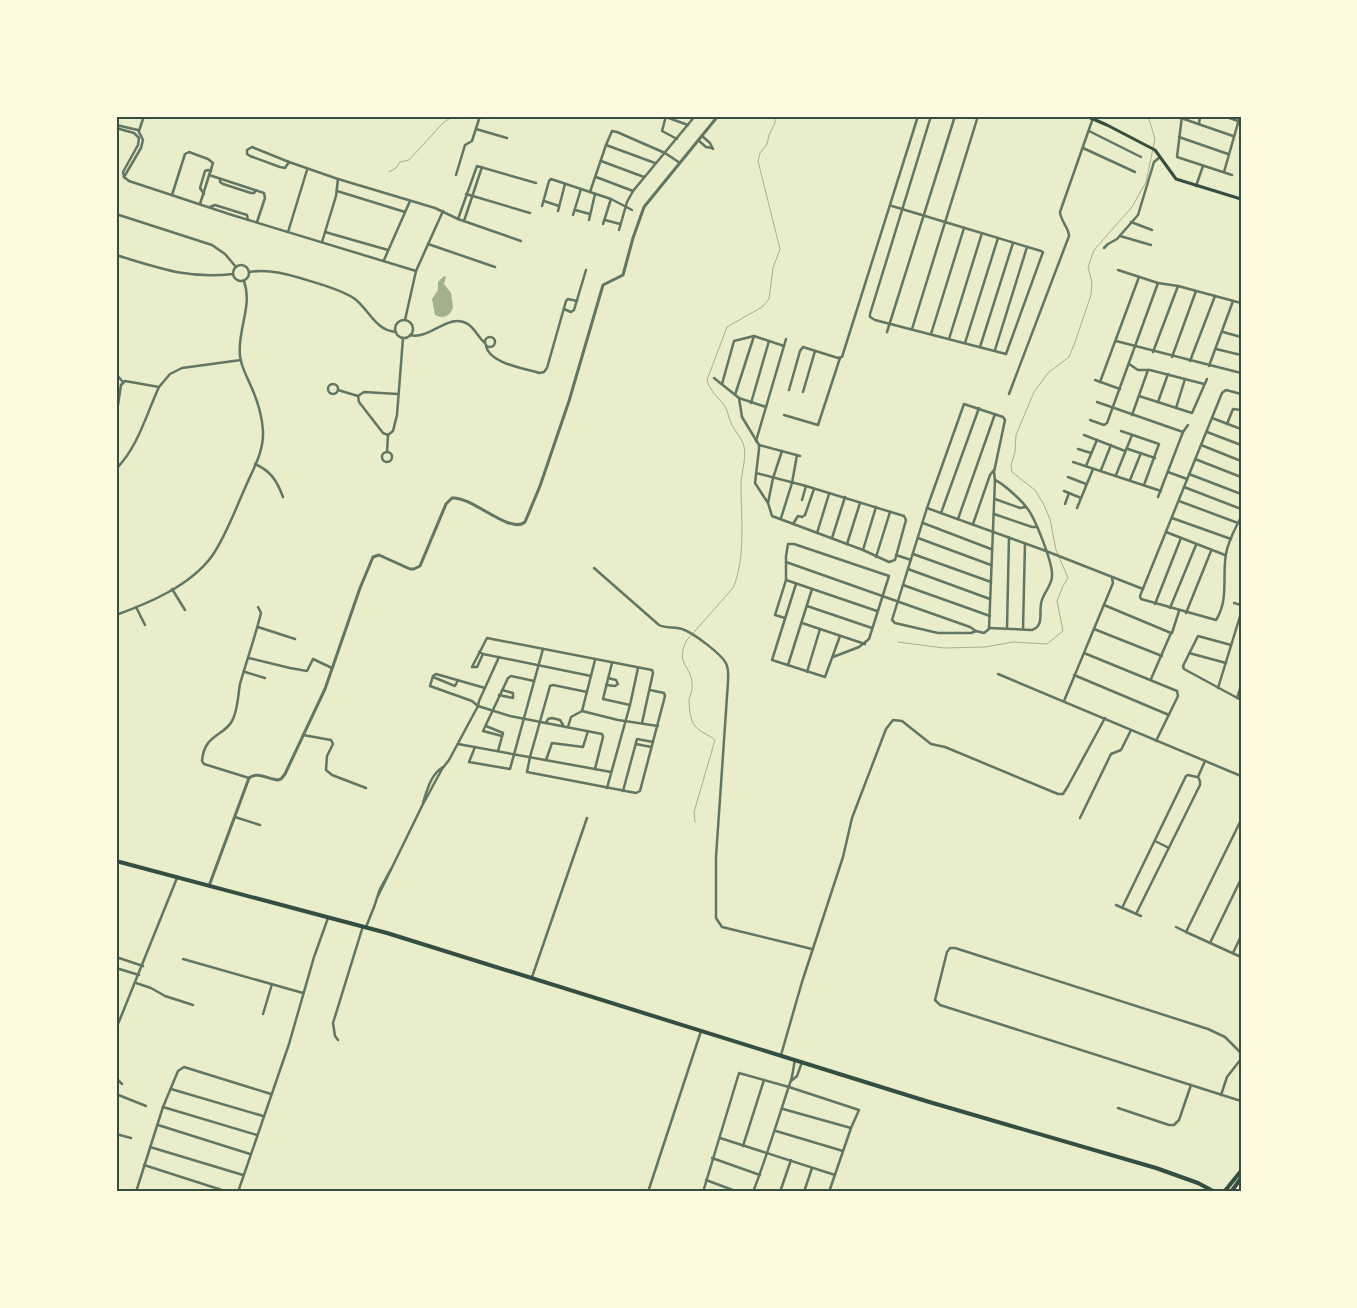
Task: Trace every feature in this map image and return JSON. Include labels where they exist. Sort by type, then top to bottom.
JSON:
[{"type":"main road","points":[[1086,116],[1155,150],[1161,156],[1173,176],[1180,180],[1241,199]]},
{"type":"main road","points":[[116,861],[364,926],[926,1101],[1156,1168],[1192,1180],[1215,1192]]},
{"type":"main road","points":[[1224,1192],[1241,1172]]},
{"type":"main road","points":[[1231,1192],[1241,1178]]},
{"type":"street","points":[[144,116],[138,132],[138,146],[124,171],[124,177],[129,181],[248,220],[416,271]]},
{"type":"street","points":[[456,175],[465,145],[472,141],[480,116]]},
{"type":"street","points":[[619,230],[633,191],[695,116]]},
{"type":"street","points":[[209,886],[249,778],[252,775],[257,775],[275,780],[281,779],[320,701],[373,557],[379,556],[410,569],[417,568],[422,564],[446,504],[452,498],[470,502],[492,516],[517,526],[525,522],[540,486],[603,286],[623,275],[643,210],[718,116]]},
{"type":"street","points":[[784,415],[818,425],[840,358],[843,354],[918,116]]},
{"type":"street","points":[[892,206],[902,209],[924,215],[964,228],[1013,242],[1043,252],[1007,352],[1004,354],[875,320],[870,317],[902,209],[932,116]]},
{"type":"street","points":[[888,332],[955,116]]},
{"type":"street","points":[[912,329],[978,116]]},
{"type":"street","points":[[1199,124],[1200,116]]},
{"type":"street","points":[[1224,116],[1238,121]]},
{"type":"street","points":[[1224,172],[1240,116]]},
{"type":"street","points":[[677,139],[662,131],[666,117],[688,125]]},
{"type":"street","points":[[1232,175],[1180,159],[1176,155],[1182,117],[1233,136]]},
{"type":"street","points":[[1009,394],[1070,233],[1062,220],[1060,212],[1093,118]]},
{"type":"street","points":[[116,127],[138,132]]},
{"type":"street","points":[[476,130],[507,138]]},
{"type":"street","points":[[590,192],[606,145],[611,133],[614,131],[665,153],[680,163]]},
{"type":"street","points":[[1089,131],[1141,158]]},
{"type":"street","points":[[698,140],[707,148],[713,149],[710,143],[702,136]]},
{"type":"street","points":[[1179,137],[1228,154]]},
{"type":"street","points":[[606,145],[655,163]]},
{"type":"street","points":[[289,162],[287,167],[280,167],[250,156],[247,154],[247,150],[252,147],[289,162],[307,170],[410,200],[521,241]]},
{"type":"street","points":[[1083,148],[1135,172]]},
{"type":"street","points":[[172,195],[187,152],[211,160],[213,163],[200,204]]},
{"type":"street","points":[[1104,248],[1120,236],[1140,210],[1154,162],[1161,156]]},
{"type":"street","points":[[601,161],[644,177]]},
{"type":"street","points":[[458,219],[477,166],[536,183]]},
{"type":"street","points":[[464,221],[482,166]]},
{"type":"street","points":[[1196,186],[1202,166]]},
{"type":"street","points":[[288,232],[307,170]]},
{"type":"street","points":[[204,194],[200,189],[205,171],[211,171]]},
{"type":"street","points":[[210,175],[220,178],[222,184],[251,193],[254,193],[256,190],[263,192],[266,196],[258,222]]},
{"type":"street","points":[[596,177],[633,191]]},
{"type":"street","points":[[322,242],[337,191],[338,179]]},
{"type":"street","points":[[542,206],[550,179],[611,199],[632,210]]},
{"type":"street","points":[[558,211],[566,184]]},
{"type":"street","points":[[573,215],[580,189]]},
{"type":"street","points":[[337,191],[405,212]]},
{"type":"street","points":[[466,194],[530,212]]},
{"type":"street","points":[[589,220],[596,194]]},
{"type":"street","points":[[603,224],[611,199]]},
{"type":"street","points":[[384,260],[410,200]]},
{"type":"street","points":[[543,201],[560,206]]},
{"type":"street","points":[[575,210],[590,214]]},
{"type":"street","points":[[405,320],[416,271],[443,211]]},
{"type":"street","points":[[116,214],[212,245],[225,254],[236,267]]},
{"type":"street","points":[[605,220],[621,224]]},
{"type":"street","points":[[1131,222],[1152,230]]},
{"type":"street","points":[[931,334],[964,228]]},
{"type":"street","points":[[325,232],[388,250]]},
{"type":"street","points":[[949,339],[982,233]]},
{"type":"street","points":[[1120,236],[1151,245]]},
{"type":"street","points":[[965,343],[998,238]]},
{"type":"street","points":[[980,347],[1013,242]]},
{"type":"street","points":[[428,244],[495,267]]},
{"type":"street","points":[[995,351],[1027,247]]},
{"type":"street","points":[[116,255],[189,275],[232,274]]},
{"type":"street","points":[[240,265],[245,266],[249,272],[248,277],[244,281],[238,281],[232,274],[236,267],[240,265]]},
{"type":"street","points":[[564,308],[573,311],[586,270]]},
{"type":"street","points":[[1118,270],[1158,284],[1178,286],[1241,303]]},
{"type":"street","points":[[249,272],[279,272],[337,290],[359,302],[380,326],[390,332],[396,332]]},
{"type":"street","points":[[1100,382],[1140,277]]},
{"type":"street","points":[[116,616],[172,589],[195,573],[211,556],[226,530],[256,464],[263,443],[258,402],[241,360],[240,346],[247,303],[244,281]]},
{"type":"street","points":[[1090,420],[1106,424],[1158,284]]},
{"type":"street","points":[[1154,352],[1178,286]]},
{"type":"street","points":[[1172,357],[1196,291]]},
{"type":"street","points":[[1190,361],[1215,296]]},
{"type":"street","points":[[405,320],[397,323],[395,328],[398,336],[403,338],[410,335],[417,336],[451,322],[460,321],[468,324],[486,345],[488,353],[495,359],[540,373],[544,372],[547,368],[567,300],[577,301]]},
{"type":"street","points":[[1209,366],[1233,301]]},
{"type":"street","points":[[405,320],[412,325],[410,335]]},
{"type":"street","points":[[1222,332],[1241,337]]},
{"type":"street","points":[[735,396],[754,336]]},
{"type":"street","points":[[722,384],[734,341],[754,336],[784,346]]},
{"type":"street","points":[[388,435],[392,433],[397,409],[403,338]]},
{"type":"street","points":[[756,441],[786,339]]},
{"type":"street","points":[[751,403],[769,341]]},
{"type":"street","points":[[1116,341],[1241,374]]},
{"type":"street","points":[[789,390],[802,348],[840,358]]},
{"type":"street","points":[[1215,349],[1241,355]]},
{"type":"street","points":[[803,392],[815,351]]},
{"type":"street","points":[[116,469],[125,460],[159,387],[170,374],[182,368],[241,360]]},
{"type":"street","points":[[1128,364],[1138,370],[1168,374],[1204,384]]},
{"type":"street","points":[[1132,415],[1148,370]]},
{"type":"street","points":[[116,374],[123,382]]},
{"type":"street","points":[[1158,402],[1168,374]]},
{"type":"street","points":[[714,378],[735,396],[766,407]]},
{"type":"street","points":[[1176,408],[1185,379]]},
{"type":"street","points":[[1139,396],[1192,413],[1207,379]]},
{"type":"street","points":[[123,382],[127,380],[159,387]]},
{"type":"street","points":[[1095,380],[1120,389]]},
{"type":"street","points":[[116,418],[123,382]]},
{"type":"street","points":[[338,390],[358,396]]},
{"type":"street","points":[[1241,394],[1223,390],[1143,589],[1141,599],[1186,613],[1213,620],[1217,619],[1225,592],[1225,556],[1241,517]]},
{"type":"street","points":[[358,396],[364,392],[398,394]]},
{"type":"street","points":[[358,396],[358,402],[383,433],[388,435]]},
{"type":"street","points":[[739,398],[742,417],[759,445],[799,455],[781,518]]},
{"type":"street","points":[[1097,402],[1183,432]]},
{"type":"street","points":[[973,524],[990,475],[994,470],[1000,450],[1005,420],[1003,417],[966,404],[963,406],[918,538],[892,620],[895,623],[938,633],[986,632],[989,628],[994,470]]},
{"type":"street","points":[[941,513],[979,408]]},
{"type":"street","points":[[1227,424],[1233,409],[1241,410]]},
{"type":"street","points":[[958,519],[994,414]]},
{"type":"street","points":[[1212,418],[1241,429]]},
{"type":"street","points":[[1158,497],[1183,432],[1188,425]]},
{"type":"street","points":[[1207,431],[1241,445]]},
{"type":"street","points":[[1121,432],[1158,442],[1159,446],[1144,485]]},
{"type":"street","points":[[388,435],[388,452],[392,458],[387,462],[382,457],[384,453],[388,452]]},
{"type":"street","points":[[1084,435],[1155,458]]},
{"type":"street","points":[[1116,475],[1132,435]]},
{"type":"street","points":[[1086,466],[1097,440]]},
{"type":"street","points":[[756,473],[844,497],[906,518],[895,560],[889,562],[863,550],[772,516],[768,503],[755,483],[756,473],[759,445]]},
{"type":"street","points":[[1101,470],[1111,445]]},
{"type":"street","points":[[1201,445],[1241,460]]},
{"type":"street","points":[[1078,449],[1091,453]]},
{"type":"street","points":[[768,503],[773,478],[782,451]]},
{"type":"street","points":[[1130,480],[1141,453]]},
{"type":"street","points":[[1195,459],[1241,477]]},
{"type":"street","points":[[1073,462],[1160,491]]},
{"type":"street","points":[[256,464],[274,478],[283,497]]},
{"type":"street","points":[[1077,508],[1093,468]]},
{"type":"street","points":[[1168,472],[1187,479]]},
{"type":"street","points":[[1189,474],[1241,494]]},
{"type":"street","points":[[1068,477],[1086,484]]},
{"type":"street","points":[[989,628],[1033,630],[1040,624],[1041,602],[1052,578],[1051,565],[1046,551],[1026,507],[995,480]]},
{"type":"street","points":[[802,500],[806,486]]},
{"type":"street","points":[[1184,487],[1241,509]]},
{"type":"street","points":[[793,524],[798,516],[806,515],[814,489]]},
{"type":"street","points":[[1064,492],[1081,498]]},
{"type":"street","points":[[817,533],[830,493]]},
{"type":"street","points":[[1065,504],[1069,494]]},
{"type":"street","points":[[832,538],[844,497]]},
{"type":"street","points":[[994,498],[1020,508],[1026,507]]},
{"type":"street","points":[[1179,501],[1238,523]]},
{"type":"street","points":[[847,544],[860,502]]},
{"type":"street","points":[[863,550],[876,507]]},
{"type":"street","points":[[928,508],[1026,543],[1143,589]]},
{"type":"street","points":[[876,557],[890,512]]},
{"type":"street","points":[[994,514],[1032,528],[1036,527]]},
{"type":"street","points":[[1172,518],[1231,539]]},
{"type":"street","points":[[923,523],[992,549]]},
{"type":"street","points":[[1166,532],[1225,556]]},
{"type":"street","points":[[1007,628],[1009,537]]},
{"type":"street","points":[[918,538],[991,565]]},
{"type":"street","points":[[1155,604],[1181,538]]},
{"type":"street","points":[[1023,629],[1026,543]]},
{"type":"street","points":[[785,618],[775,615],[786,580],[787,546],[792,544],[889,576],[865,644],[833,657]]},
{"type":"street","points":[[1170,608],[1196,545]]},
{"type":"street","points":[[1186,613],[1211,550]]},
{"type":"street","points":[[896,554],[911,560]]},
{"type":"street","points":[[913,554],[991,582]]},
{"type":"street","points":[[786,562],[970,627],[976,631]]},
{"type":"street","points":[[594,568],[659,626],[681,628],[689,632],[716,653],[727,665],[728,691],[716,857],[716,918],[722,927],[812,949]]},
{"type":"street","points":[[908,569],[990,599]]},
{"type":"street","points":[[1064,701],[1113,583],[1110,576]]},
{"type":"street","points":[[786,580],[878,611]]},
{"type":"street","points":[[796,584],[772,660],[825,677],[840,636]]},
{"type":"street","points":[[903,585],[990,616]]},
{"type":"street","points":[[172,589],[185,610]]},
{"type":"street","points":[[788,666],[812,589]]},
{"type":"street","points":[[1234,603],[1241,605]]},
{"type":"street","points":[[1104,605],[1171,633]]},
{"type":"street","points":[[807,606],[872,628]]},
{"type":"street","points":[[136,607],[145,624]]},
{"type":"street","points":[[249,778],[204,764],[202,761],[203,752],[209,742],[228,726],[233,719],[244,672],[258,627],[261,613],[258,607]]},
{"type":"street","points":[[1151,679],[1179,611]]},
{"type":"street","points":[[1218,688],[1241,613]]},
{"type":"street","points":[[802,623],[865,644]]},
{"type":"street","points":[[258,627],[295,639]]},
{"type":"street","points":[[1236,627],[1241,629]]},
{"type":"street","points":[[807,672],[820,629]]},
{"type":"street","points":[[1094,629],[1162,656]]},
{"type":"street","points":[[1231,645],[1198,636],[1183,666],[1184,669],[1239,699],[1241,686]]},
{"type":"street","points":[[483,654],[478,667],[473,667],[472,665],[487,638],[653,672],[642,723]]},
{"type":"street","points":[[474,747],[470,762],[508,770],[510,768],[543,649]]},
{"type":"street","points":[[479,652],[592,676]]},
{"type":"street","points":[[1084,653],[1177,691],[1178,693],[1169,715],[1156,741]]},
{"type":"street","points":[[1189,653],[1226,663]]},
{"type":"street","points":[[338,1040],[335,1036],[333,1023],[364,926],[422,806],[478,706],[500,657]]},
{"type":"street","points":[[249,658],[307,671],[313,659],[332,668]]},
{"type":"street","points":[[582,712],[595,660]]},
{"type":"street","points":[[612,663],[603,699],[630,705]]},
{"type":"street","points":[[607,788],[630,705],[638,668]]},
{"type":"street","points":[[244,672],[265,678]]},
{"type":"street","points":[[432,677],[436,674],[485,688]]},
{"type":"street","points":[[998,674],[1241,776]]},
{"type":"street","points":[[1074,674],[1169,715]]},
{"type":"street","points":[[502,736],[484,732],[509,676],[534,681]]},
{"type":"street","points":[[432,677],[455,686],[458,680]]},
{"type":"street","points":[[432,677],[431,688],[472,701],[478,706],[524,719],[600,733],[603,736],[595,769]]},
{"type":"street","points":[[606,685],[615,686],[618,684],[617,681],[608,678]]},
{"type":"street","points":[[587,692],[551,686],[527,771],[530,774],[636,793],[639,792],[666,694],[650,690]]},
{"type":"street","points":[[499,695],[513,698],[514,693],[502,690]]},
{"type":"street","points":[[568,727],[571,717],[582,712],[658,726]]},
{"type":"street","points":[[546,723],[552,718],[559,720],[563,726]]},
{"type":"street","points":[[781,1055],[812,949],[842,857],[852,818],[886,729],[893,720],[902,721],[931,744],[944,747],[1058,794],[1063,794],[1105,718]]},
{"type":"street","points":[[486,726],[502,731],[498,751]]},
{"type":"street","points":[[1080,818],[1111,754],[1121,750],[1131,730]]},
{"type":"street","points":[[546,760],[552,743],[583,747],[588,731]]},
{"type":"street","points":[[303,735],[331,740],[333,744],[327,756],[326,770],[332,775],[366,788]]},
{"type":"street","points":[[623,791],[638,739],[654,742]]},
{"type":"street","points":[[458,744],[611,772]]},
{"type":"street","points":[[636,744],[652,748]]},
{"type":"street","points":[[1136,914],[1200,785],[1198,777],[1205,761]]},
{"type":"street","points":[[1122,908],[1187,775],[1198,777]]},
{"type":"street","points":[[235,817],[260,825]]},
{"type":"street","points":[[532,978],[587,818]]},
{"type":"street","points":[[1186,932],[1241,820]]},
{"type":"street","points":[[1155,841],[1169,848]]},
{"type":"street","points":[[116,1029],[118,1020],[136,983],[177,878]]},
{"type":"street","points":[[1210,943],[1241,878]]},
{"type":"street","points":[[1116,905],[1141,916]]},
{"type":"street","points":[[238,1192],[289,1044],[314,956],[328,916]]},
{"type":"street","points":[[1176,928],[1241,957]]},
{"type":"street","points":[[1233,953],[1241,936]]},
{"type":"street","points":[[1241,1053],[1225,1037],[1208,1029],[955,948],[950,948],[947,952],[936,994],[935,1000],[937,1004],[1241,1101]]},
{"type":"street","points":[[116,957],[143,966]]},
{"type":"street","points":[[184,959],[303,993]]},
{"type":"street","points":[[116,968],[139,975]]},
{"type":"street","points":[[136,983],[165,996],[193,1005]]},
{"type":"street","points":[[263,1014],[272,984]]},
{"type":"street","points":[[648,1192],[702,1031]]},
{"type":"street","points":[[1237,1049],[1241,1046]]},
{"type":"street","points":[[1222,1095],[1228,1077],[1241,1059]]},
{"type":"street","points":[[754,1192],[783,1109],[795,1060]]},
{"type":"street","points":[[791,1081],[797,1076],[802,1062]]},
{"type":"street","points":[[136,1192],[163,1107],[178,1071],[184,1067],[271,1094]]},
{"type":"street","points":[[703,1192],[739,1072],[789,1086],[859,1110],[829,1192]]},
{"type":"street","points":[[116,1078],[122,1084]]},
{"type":"street","points":[[743,1146],[764,1080]]},
{"type":"street","points":[[1118,1108],[1174,1125],[1178,1120],[1192,1085]]},
{"type":"street","points":[[170,1088],[263,1116]]},
{"type":"street","points":[[116,1094],[146,1106]]},
{"type":"street","points":[[163,1107],[257,1136]]},
{"type":"street","points":[[783,1109],[851,1128]]},
{"type":"street","points":[[158,1125],[250,1154]]},
{"type":"street","points":[[776,1131],[843,1150]]},
{"type":"street","points":[[116,1134],[131,1138]]},
{"type":"street","points":[[719,1138],[835,1175]]},
{"type":"street","points":[[150,1147],[243,1175]]},
{"type":"street","points":[[712,1158],[760,1175]]},
{"type":"street","points":[[780,1192],[791,1160]]},
{"type":"street","points":[[144,1165],[228,1192]]},
{"type":"street","points":[[804,1192],[812,1168]]},
{"type":"street","points":[[706,1180],[738,1192]]},
{"type":"shaded area","points":[[444,276],[446,277],[444,284],[451,293],[453,307],[448,315],[441,317],[435,315],[432,299],[438,290],[438,282]]},
{"type":"waterway","points":[[389,172],[396,168],[400,162],[409,160],[443,123],[453,116]]},
{"type":"waterway","points":[[695,822],[694,812],[715,740],[698,729],[692,721],[689,700],[692,688],[691,678],[682,654],[687,640],[733,588],[737,576],[741,551],[741,480],[745,458],[743,443],[732,426],[725,407],[707,380],[727,327],[762,307],[769,299],[773,268],[780,249],[758,161],[775,123],[775,116]]},
{"type":"waterway","points":[[898,642],[944,648],[985,647],[1013,642],[1047,644],[1063,631],[1057,601],[1068,578],[1056,550],[1050,519],[1035,490],[1012,472],[1011,465],[1015,452],[1016,435],[1034,392],[1048,373],[1069,357],[1074,345],[1091,295],[1092,282],[1088,267],[1094,250],[1132,207],[1146,182],[1155,139],[1148,116]]}]
